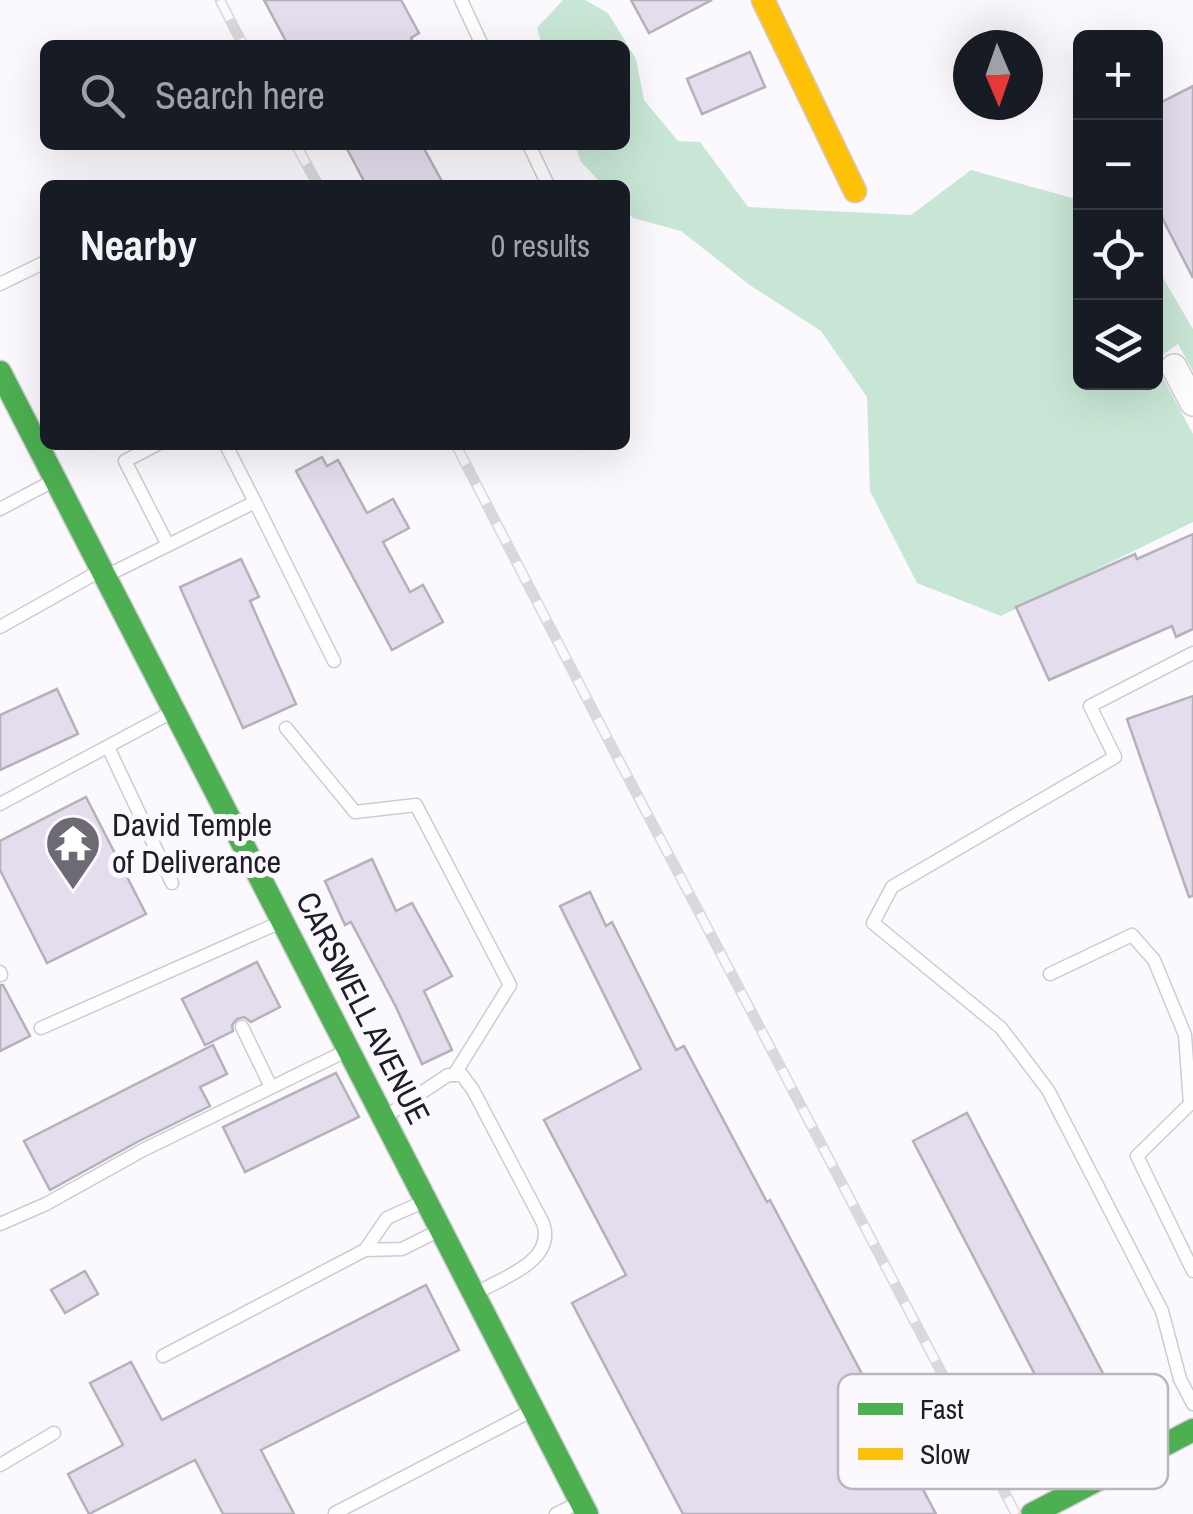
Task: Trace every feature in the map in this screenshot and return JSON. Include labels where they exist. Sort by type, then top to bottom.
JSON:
[{"type":"street","points":[[763,0],[855,191]]},
{"type":"street","points":[[1174,367],[1193,403]]},
{"type":"street","name":"CARSWELL AVENUE","points":[[0,372],[40,442]]},
{"type":"street","name":"CARSWELL AVENUE","points":[[44,450],[103,574],[584,1508]]},
{"type":"street","points":[[1168,1443],[1193,1430]]},
{"type":"street","points":[[1032,1514],[1080,1489]]},
{"type":"lane","points":[[461,0],[480,40]]},
{"type":"lane","points":[[531,150],[546,180]]},
{"type":"lane","points":[[0,284],[40,264]]},
{"type":"lane","points":[[146,450],[125,461],[168,545]]},
{"type":"lane","points":[[229,450],[334,660]]},
{"type":"lane","points":[[0,509],[56,480]]},
{"type":"lane","points":[[0,627],[255,502]]},
{"type":"lane","points":[[1193,653],[1090,706],[1116,756],[892,887],[873,923],[1001,1028],[1048,1090],[1162,1312],[1180,1379],[1193,1404]]},
{"type":"lane","points":[[0,804],[174,711]]},
{"type":"lane","points":[[286,728],[355,812],[416,805],[510,984],[458,1075]]},
{"type":"lane","points":[[108,747],[172,882]]},
{"type":"lane","points":[[40,1028],[282,922]]},
{"type":"lane","points":[[1050,974],[1132,935],[1154,960],[1186,1035],[1190,1104],[1137,1156],[1193,1271]]},
{"type":"lane","points":[[242,1027],[271,1087]]},
{"type":"lane","points":[[0,1224],[348,1050]]},
{"type":"lane","points":[[383,1118],[448,1074],[458,1075],[472,1090],[543,1223],[548,1236],[532,1262],[474,1295]]},
{"type":"lane","points":[[364,1250],[387,1218],[426,1200]]},
{"type":"lane","points":[[163,1356],[364,1250],[402,1249],[440,1230]]},
{"type":"lane","points":[[336,1514],[533,1410]]},
{"type":"lane","points":[[0,1465],[54,1433]]},
{"type":"lane","points":[[556,1514],[584,1508]]},
{"type":"green space","points":[[563,0],[585,0],[608,13],[624,40],[541,40],[537,28]]},
{"type":"green space","points":[[630,49],[636,59],[644,100],[678,141],[700,142],[748,207],[911,215],[971,170],[1073,198],[1073,390],[1163,390],[1163,378],[1193,434],[1193,522],[1001,616],[917,583],[870,491],[867,397],[821,331],[751,286],[681,231],[633,218],[630,180],[598,180],[581,162],[577,150],[630,150]]},
{"type":"green space","points":[[1163,278],[1193,329],[1193,371],[1178,344],[1163,355]]},
{"type":"building","points":[[264,0],[401,0],[419,33],[412,40],[285,40]]},
{"type":"building","points":[[631,0],[712,0],[649,33]]},
{"type":"building","points":[[750,52],[765,87],[702,114],[687,79]]},
{"type":"building","points":[[1193,86],[1193,278],[1163,220],[1163,101]]},
{"type":"building","points":[[348,150],[425,150],[441,180],[363,180]]},
{"type":"building","points":[[322,457],[327,466],[338,460],[367,513],[393,499],[409,528],[383,542],[410,592],[423,585],[443,622],[392,650],[296,471]]},
{"type":"building","points":[[1193,534],[1193,629],[1176,637],[1172,626],[1049,680],[1016,607],[1135,554],[1137,559]]},
{"type":"building","points":[[241,559],[259,597],[250,601],[296,704],[243,728],[180,587]]},
{"type":"building","points":[[57,689],[78,734],[0,770],[0,715]]},
{"type":"building","points":[[1193,696],[1193,896],[1189,897],[1127,719]]},
{"type":"building","name":"David Temple of Deliverance","points":[[86,797],[146,914],[47,963],[0,870],[0,841]]},
{"type":"building","points":[[372,859],[396,911],[412,903],[452,976],[424,991],[452,1050],[422,1064],[351,922],[345,925],[325,881]]},
{"type":"building","points":[[590,892],[606,926],[612,922],[676,1050],[684,1046],[862,1374],[838,1374],[838,1489],[923,1489],[936,1514],[683,1514],[572,1303],[626,1275],[544,1120],[641,1069],[560,906]]},
{"type":"building","points":[[257,962],[280,1007],[251,1022],[244,1017],[237,1019],[233,1031],[205,1045],[182,999]]},
{"type":"building","points":[[0,985],[30,1036],[0,1051]]},
{"type":"building","points":[[213,1045],[227,1074],[200,1087],[210,1106],[50,1190],[24,1141]]},
{"type":"building","points":[[336,1073],[359,1117],[245,1172],[223,1127]]},
{"type":"building","points":[[967,1113],[1103,1374],[1035,1374],[913,1141]]},
{"type":"building","points":[[85,1271],[98,1294],[65,1313],[51,1290]]},
{"type":"building","points":[[426,1285],[459,1350],[261,1450],[294,1514],[223,1514],[195,1460],[89,1514],[68,1474],[123,1445],[90,1383],[131,1362],[162,1420]]},
{"type":"railway","points":[[220,0],[240,40]]},
{"type":"railway","points":[[299,150],[315,180]]},
{"type":"railway","points":[[459,450],[942,1374]]},
{"type":"railway","points":[[1003,1489],[1016,1514]]},
{"type":"traffic: fast","points":[[0,372],[40,450]]},
{"type":"traffic: fast","points":[[40,450],[587,1514]]},
{"type":"traffic: fast","points":[[1168,1443],[1193,1430]]},
{"type":"traffic: fast","points":[[1032,1514],[1080,1489]]},
{"type":"traffic: slow","points":[[763,0],[855,191]]},
{"type":"place","name":"David Temple of Deliverance","points":[[73,892]]}]
